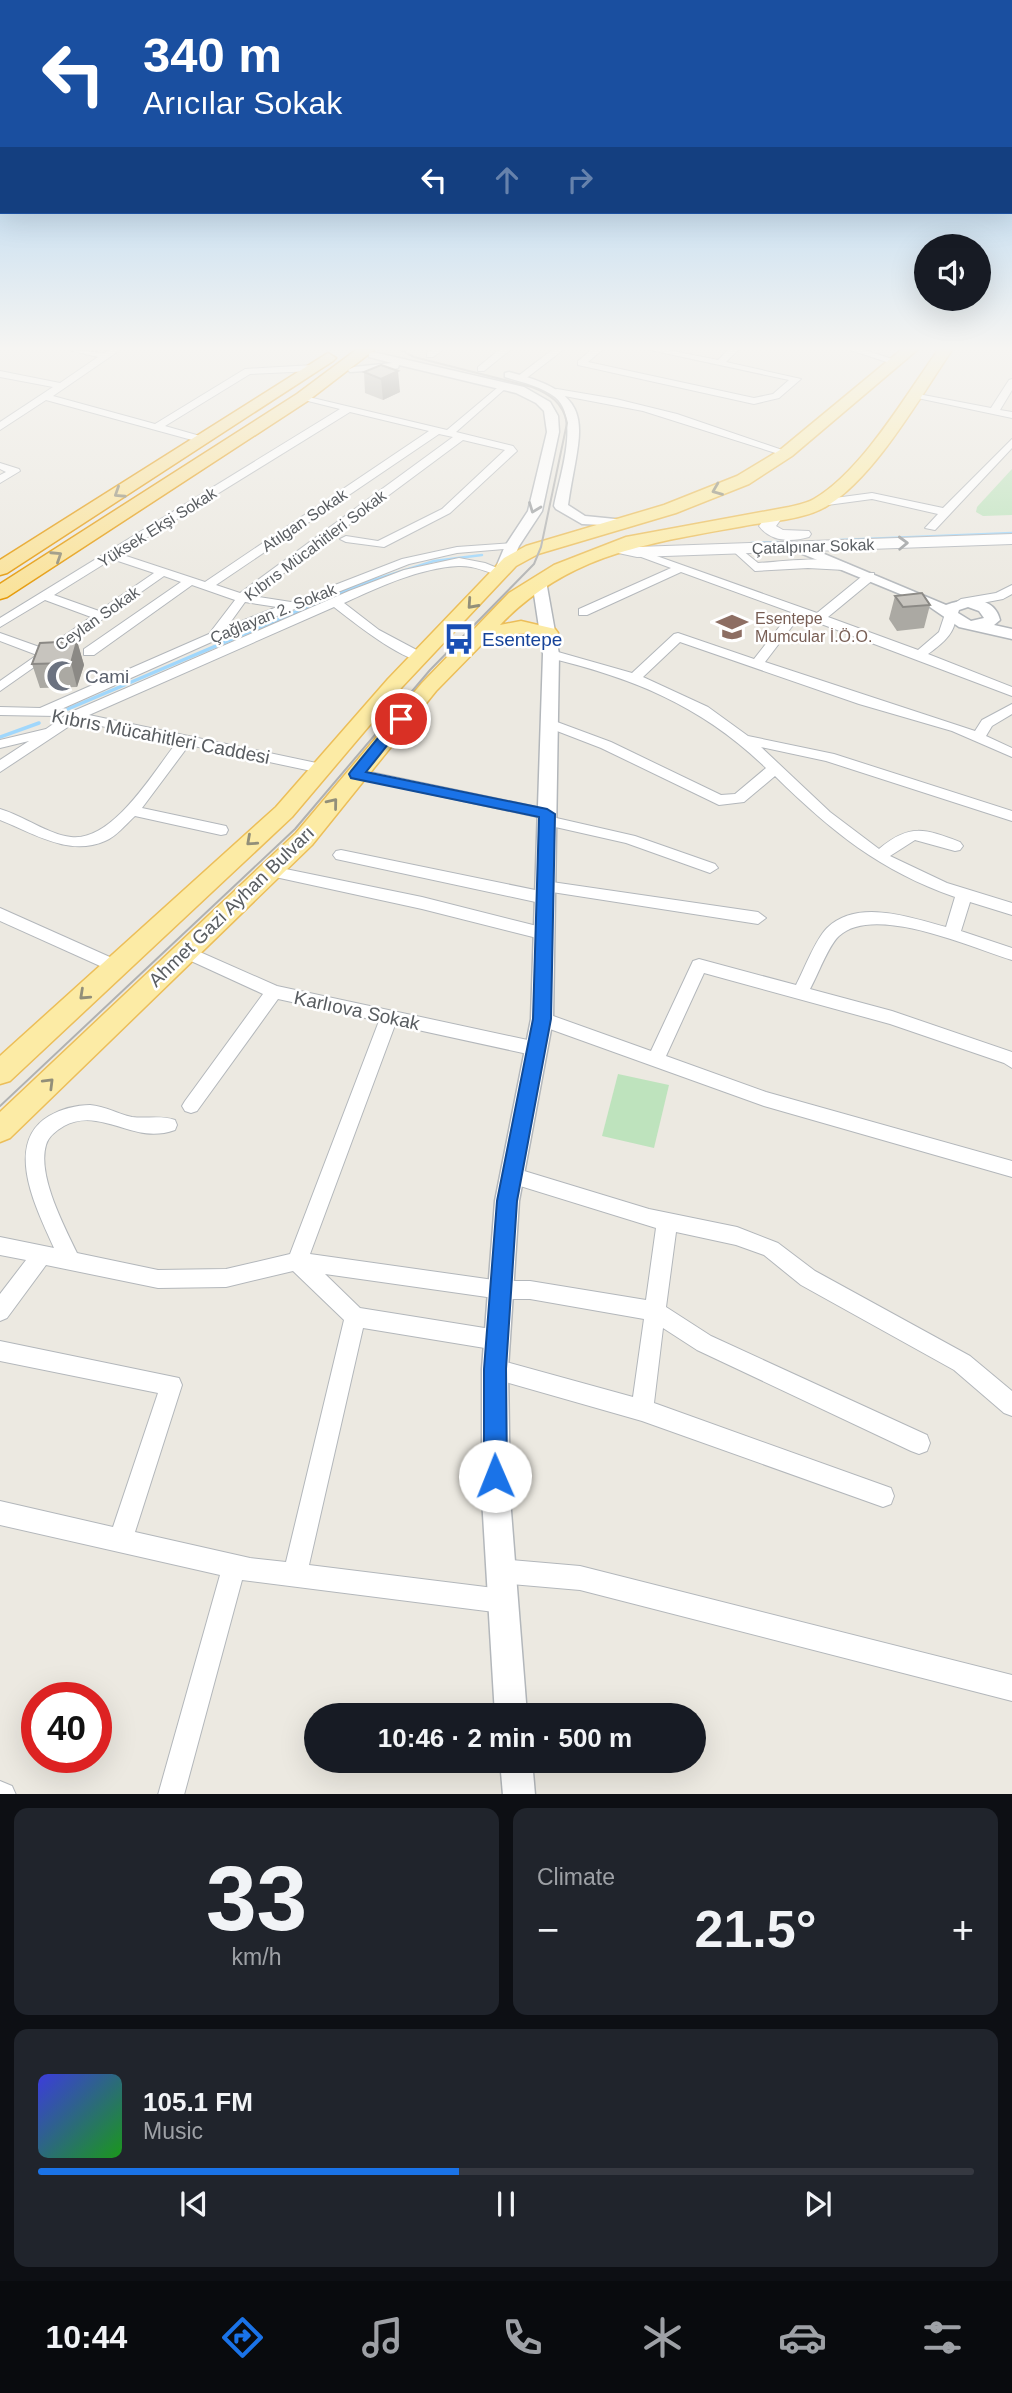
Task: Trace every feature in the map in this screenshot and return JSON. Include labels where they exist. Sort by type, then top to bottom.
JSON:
[{"type":"highway","points":[[2,567],[212,434]]},
{"type":"highway","points":[[0,593],[246,434]]},
{"type":"main road","name":"Ahmet Gazi Ayhan Bulvarı","points":[[0,1073],[284,812],[421,658],[501,572],[523,554],[670,509],[743,480],[786,453],[809,434]]},
{"type":"main road","name":"Ahmet Gazi Ayhan Bulvarı","points":[[0,1130],[304,839],[410,708],[479,635],[534,584],[615,547],[669,532],[776,515],[820,503],[856,471],[884,434]]},
{"type":"main road","name":"Çatalpınar Sokak","points":[[776,515],[767,526],[773,533],[784,535],[1012,524]]},
{"type":"main road","points":[[626,522],[642,529],[669,532]]},
{"type":"main road","points":[[501,572],[534,584],[553,560],[591,532],[611,536],[616,540],[615,547]]},
{"type":"main road","name":"Çatalpınar Sokak","points":[[615,547],[637,552],[1012,539]]},
{"type":"main road","points":[[479,635],[521,627],[549,638]]},
{"type":"street","points":[[181,434],[203,440]]},
{"type":"street","name":"Yüksek Ekşi Sokak","points":[[0,623],[307,434]]},
{"type":"street","name":"Atılgan Sokak","points":[[205,587],[448,434]]},
{"type":"street","name":"Kıbrıs Mücahitleri Sokak","points":[[212,637],[242,598],[448,434]]},
{"type":"street","points":[[346,539],[373,545],[385,543],[446,511],[513,453],[509,448],[452,434]]},
{"type":"street","points":[[501,572],[512,546],[535,512],[551,434]]},
{"type":"street","points":[[573,434],[561,506],[582,520],[626,522]]},
{"type":"street","points":[[730,434],[786,453]]},
{"type":"street","points":[[930,528],[1012,442]]},
{"type":"street","points":[[0,467],[15,471],[0,480]]},
{"type":"street","points":[[820,503],[872,496],[945,512]]},
{"type":"street","name":"Çağlayan 2. Sokak","points":[[43,712],[212,637],[406,561],[457,550],[512,546]]},
{"type":"street","points":[[828,546],[843,556],[956,609],[999,596],[1012,589]]},
{"type":"street","points":[[798,547],[932,602],[956,609],[975,604],[1012,624]]},
{"type":"street","points":[[737,549],[755,567],[808,564],[845,566]]},
{"type":"street","points":[[637,552],[1012,692]]},
{"type":"street","points":[[111,555],[242,598],[291,605]]},
{"type":"street","name":"Çağlayan 2. Sokak","points":[[0,767],[75,716],[335,602],[408,573],[459,562],[481,565],[501,572]]},
{"type":"street","points":[[583,612],[681,568]]},
{"type":"street","name":"Ceylan Sokak","points":[[0,687],[161,573]]},
{"type":"street","points":[[818,619],[870,576]]},
{"type":"street","points":[[89,652],[189,582]]},
{"type":"street","points":[[510,1703],[500,1571],[495,1369],[511,1175],[542,1019],[549,638],[530,603],[534,584]]},
{"type":"street","points":[[42,595],[100,616]]},
{"type":"street","points":[[987,609],[999,596]]},
{"type":"street","points":[[335,602],[376,634],[421,658]]},
{"type":"street","points":[[956,609],[958,621],[1012,634]]},
{"type":"street","points":[[919,656],[944,635],[956,609]]},
{"type":"street","points":[[944,635],[992,620],[987,609]]},
{"type":"street","points":[[757,665],[797,612]]},
{"type":"street","points":[[0,637],[46,654]]},
{"type":"street","points":[[635,678],[678,637],[979,737],[1012,753]]},
{"type":"street","points":[[549,638],[695,706],[746,740],[844,831],[880,858],[921,879],[1012,909]]},
{"type":"street","name":"Kıbrıs Mücahitleri Caddesi","points":[[0,711],[75,716],[321,768]]},
{"type":"street","points":[[979,737],[987,723],[1009,712]]},
{"type":"street","points":[[549,723],[606,745],[719,800],[739,799],[775,768]]},
{"type":"street","points":[[0,744],[55,729]]},
{"type":"street","points":[[0,814],[61,840],[76,842],[102,837],[132,811],[186,739]]},
{"type":"street","points":[[746,740],[829,757],[1012,817]]},
{"type":"street","points":[[356,774],[640,841],[710,869]]},
{"type":"street","points":[[132,811],[220,830]]},
{"type":"street","points":[[880,858],[902,838],[911,834],[923,834],[955,846]]},
{"type":"street","points":[[341,855],[545,892],[758,918]]},
{"type":"street","points":[[271,870],[422,903],[545,934]]},
{"type":"street","points":[[952,934],[964,894]]},
{"type":"street","points":[[0,914],[116,966]]},
{"type":"street","points":[[800,993],[832,933],[854,920],[870,916],[952,934],[1012,954]]},
{"type":"street","name":"Karlıova Sokak","points":[[184,951],[274,992],[537,1049]]},
{"type":"street","points":[[656,1059],[699,965],[892,1018],[1010,1058],[1012,1061]]},
{"type":"street","points":[[191,1106],[274,992]]},
{"type":"street","points":[[297,1261],[389,1017]]},
{"type":"street","points":[[542,1019],[764,1099],[1012,1169]]},
{"type":"street","points":[[70,1260],[47,1206],[35,1158],[36,1145],[44,1132],[62,1118],[89,1112],[139,1126],[168,1125]]},
{"type":"street","points":[[511,1175],[667,1222],[737,1236],[771,1249],[808,1278],[962,1363],[1012,1405]]},
{"type":"street","points":[[642,1410],[667,1222]]},
{"type":"street","points":[[0,1246],[43,1253],[135,1276],[180,1280],[249,1274],[297,1261],[501,1290],[530,1290],[655,1311],[704,1343],[919,1443]]},
{"type":"street","points":[[0,1311],[43,1253]]},
{"type":"street","points":[[297,1261],[355,1317],[497,1340]]},
{"type":"street","points":[[295,1575],[355,1317]]},
{"type":"street","points":[[0,1351],[171,1385],[121,1540]]},
{"type":"street","points":[[495,1369],[642,1410],[883,1496]]},
{"type":"street","points":[[0,1513],[234,1566],[502,1601]]},
{"type":"street","points":[[171,1794],[234,1566]]},
{"type":"street","points":[[500,1571],[580,1578],[1012,1688]]},
{"type":"street","points":[[517,1773],[519,1794]]},
{"type":"green space","points":[[1012,469],[1012,515],[983,516],[976,512],[977,507]]},
{"type":"green space","points":[[618,1074],[669,1085],[654,1148],[602,1136]]},
{"type":"building","points":[[922,593],[930,605],[903,607],[895,596]]},
{"type":"building","points":[[77,641],[71,663],[32,664],[40,643]]},
{"type":"waterway","points":[[839,540],[1012,533]]},
{"type":"waterway","points":[[751,543],[778,542]]},
{"type":"waterway","points":[[364,583],[434,561],[482,555]]},
{"type":"waterway","points":[[68,709],[368,581]]},
{"type":"waterway","points":[[0,737],[39,723]]},
{"type":"tram line","points":[[0,1106],[295,829],[430,670],[534,564],[541,547],[565,434]]},
{"type":"place","name":"Esentepe Mumcular İ.Ö.O.","points":[[732,627]]},
{"type":"place","name":"Esentepe","points":[[459,639]]},
{"type":"place","name":"Cami","points":[[62,676]]},
{"type":"route","points":[[401,719],[356,774],[547,814],[542,1019],[507,1201],[495,1369],[495,1476]]}]
